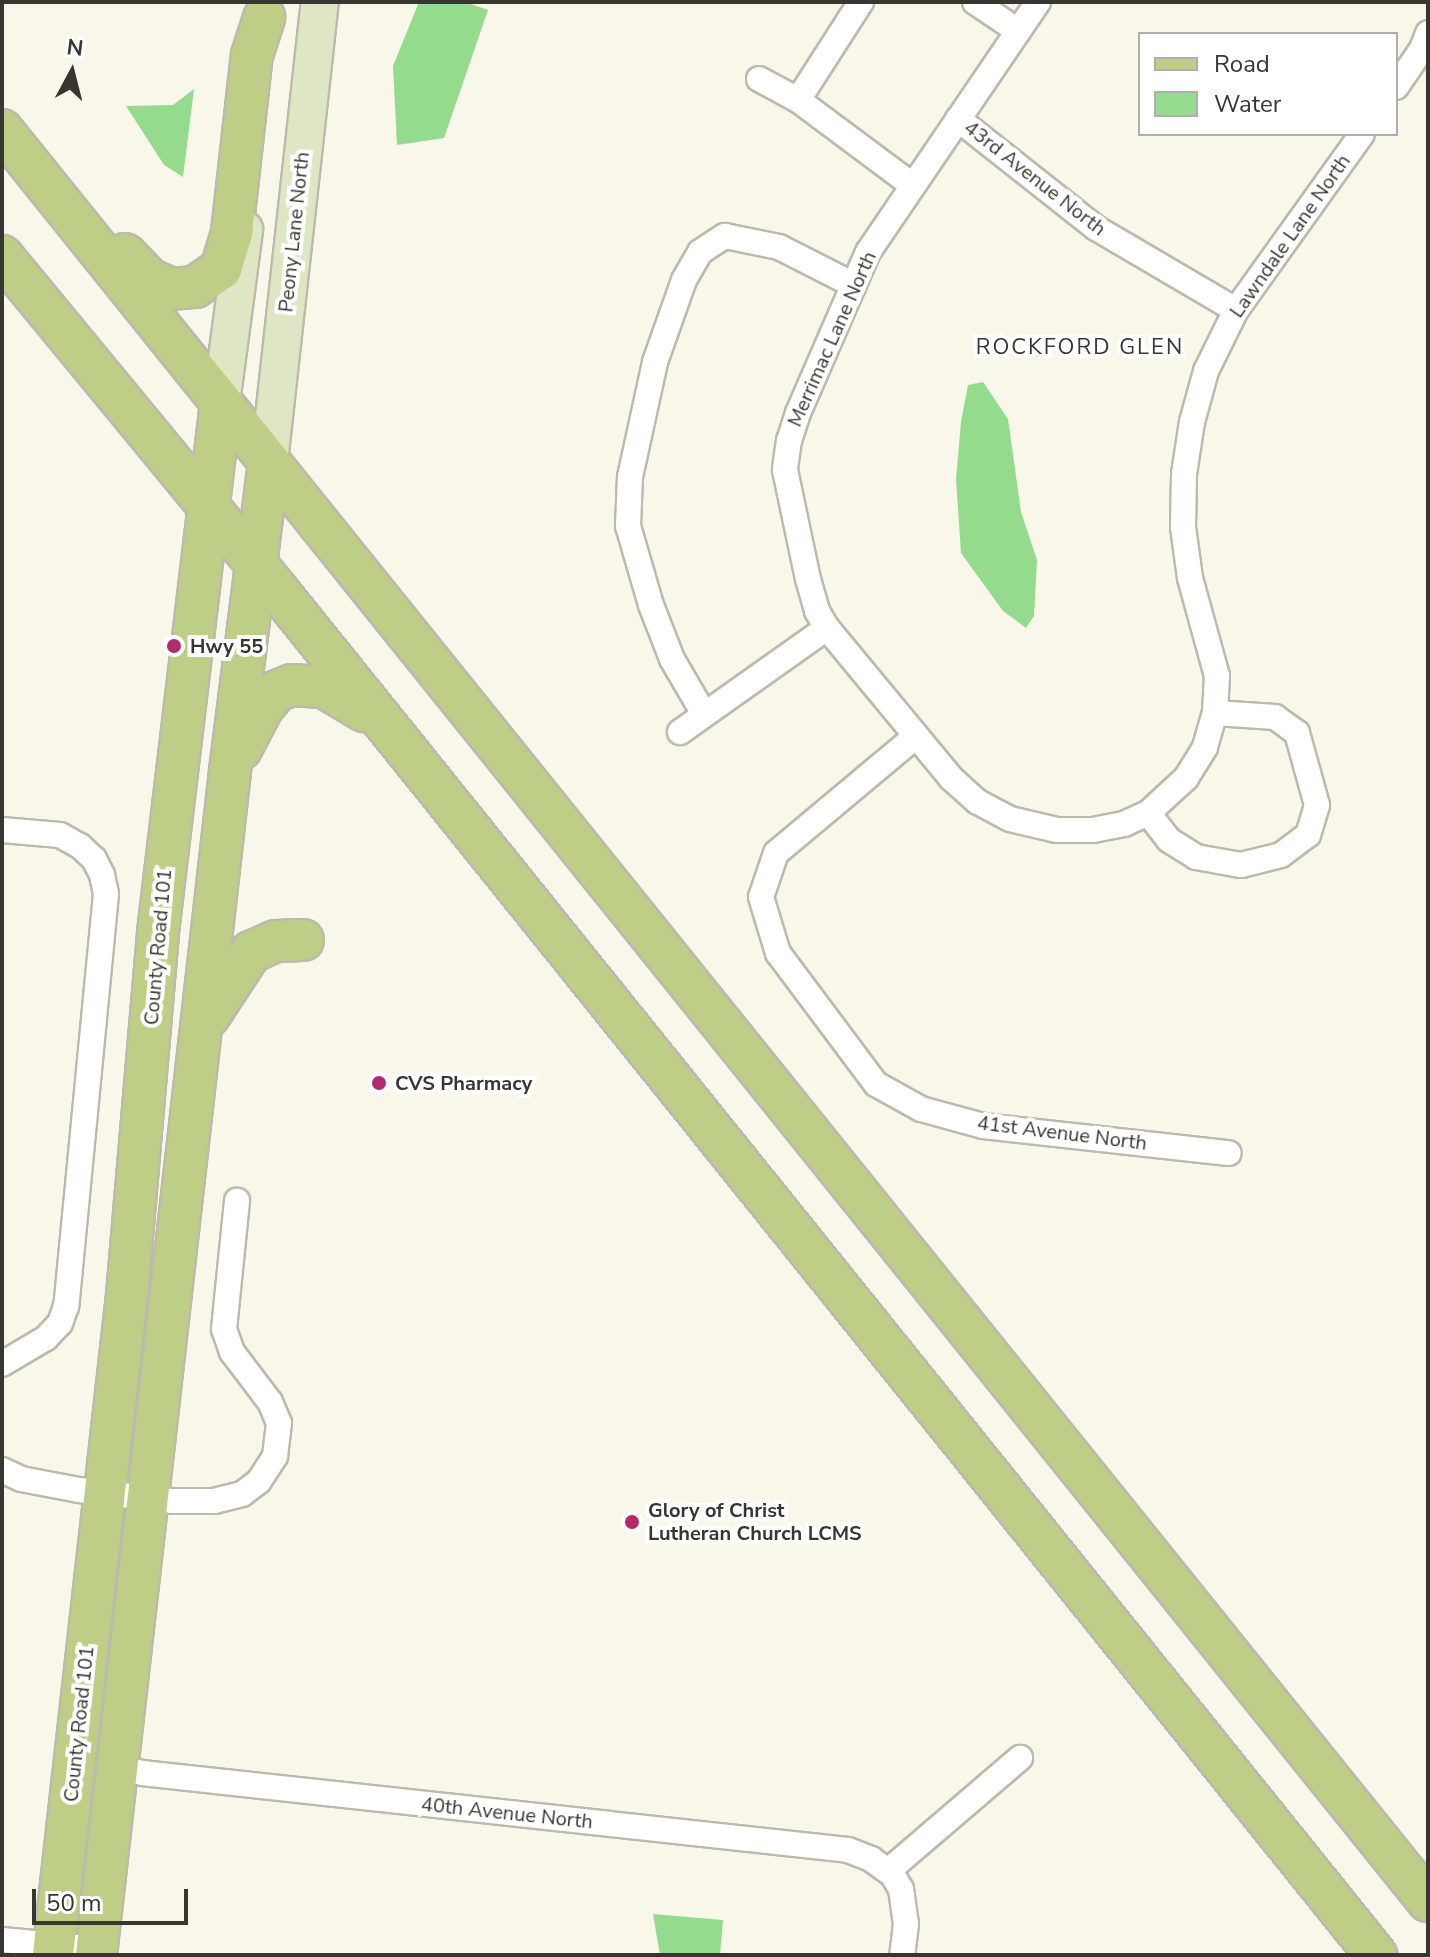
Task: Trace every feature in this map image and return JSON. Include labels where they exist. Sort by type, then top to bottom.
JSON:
[{"type":"main road","name":"Peony Lane North","points":[[269,462],[320,2]]},
{"type":"main road","points":[[221,403],[250,177],[265,10]]},
{"type":"main road","points":[[2,123],[149,279],[171,289],[195,287],[221,269],[232,232],[252,55],[265,10]]},
{"type":"main road","points":[[2,130],[1428,1901]]},
{"type":"main road","points":[[2,256],[384,723],[1376,1955]]},
{"type":"main road","name":"County Road 101","points":[[53,1950],[127,1295],[158,932],[221,403]]},
{"type":"main road","name":"County Road 101","points":[[96,1952],[230,771],[269,462]]},
{"type":"main road","points":[[230,771],[263,707],[277,691],[292,685],[324,687],[384,723]]},
{"type":"main road","points":[[201,1030],[251,952],[276,941],[303,940]]},
{"type":"street","points":[[798,100],[861,2]]},
{"type":"street","points":[[975,2],[1018,31]]},
{"type":"street","name":"Merrimac Lane North","points":[[916,736],[827,628],[817,611],[785,470],[789,440],[868,252],[1038,2]]},
{"type":"street","points":[[1398,84],[1422,49],[1428,33]]},
{"type":"street","points":[[759,79],[798,100],[912,185]]},
{"type":"street","name":"43rd Avenue North","points":[[958,119],[1096,228],[1236,310]]},
{"type":"street","name":"Lawndale Lane North","points":[[916,736],[951,778],[978,802],[1010,819],[1045,828],[1093,830],[1124,824],[1148,813],[1186,778],[1205,747],[1215,713],[1217,676],[1190,578],[1185,540],[1184,474],[1192,422],[1206,371],[1236,310],[1361,136]]},
{"type":"street","points":[[704,714],[672,659],[651,605],[628,526],[630,477],[660,348],[684,280],[700,252],[725,236],[779,247],[854,285]]},
{"type":"street","points":[[680,732],[827,628]]},
{"type":"street","points":[[1148,813],[1169,840],[1196,857],[1241,865],[1281,855],[1308,835],[1317,805],[1297,733],[1275,717],[1215,713]]},
{"type":"street","name":"41st Avenue North","points":[[916,736],[776,853],[761,897],[766,924],[786,965],[876,1084],[921,1109],[983,1126],[1229,1153]]},
{"type":"street","points":[[2,830],[60,835],[80,846],[94,859],[106,894],[66,1306],[60,1323],[46,1338],[2,1364]]},
{"type":"street","points":[[2,1470],[21,1479],[105,1492],[214,1501],[242,1494],[259,1481],[275,1456],[279,1423],[270,1402],[232,1352],[224,1329],[237,1201]]},
{"type":"street","points":[[902,1955],[905,1905],[901,1889],[890,1873],[1020,1758]]},
{"type":"street","name":"40th Avenue North","points":[[117,1767],[142,1773],[848,1850],[871,1859],[890,1873]]},
{"type":"street","points":[[2,1940],[53,1950],[96,1952]]},
{"type":"water","points":[[419,2],[465,2],[488,10],[444,138],[397,145],[393,66]]},
{"type":"water","points":[[194,89],[183,177],[164,165],[126,106],[173,105]]},
{"type":"water","points":[[983,382],[1008,419],[1021,512],[1037,560],[1034,616],[1026,628],[1003,611],[961,553],[956,479],[961,422],[968,385]]},
{"type":"water","points":[[653,1914],[723,1920],[720,1955],[660,1955]]},
{"type":"place","name":"Hwy 55","points":[[174,646]]},
{"type":"place","name":"CVS Pharmacy","points":[[379,1083]]},
{"type":"place","name":"Glory of Christ Lutheran Church LCMS","points":[[632,1522]]},
{"type":"district","name":"ROCKFORD GLEN","points":[[1080,348]]}]
